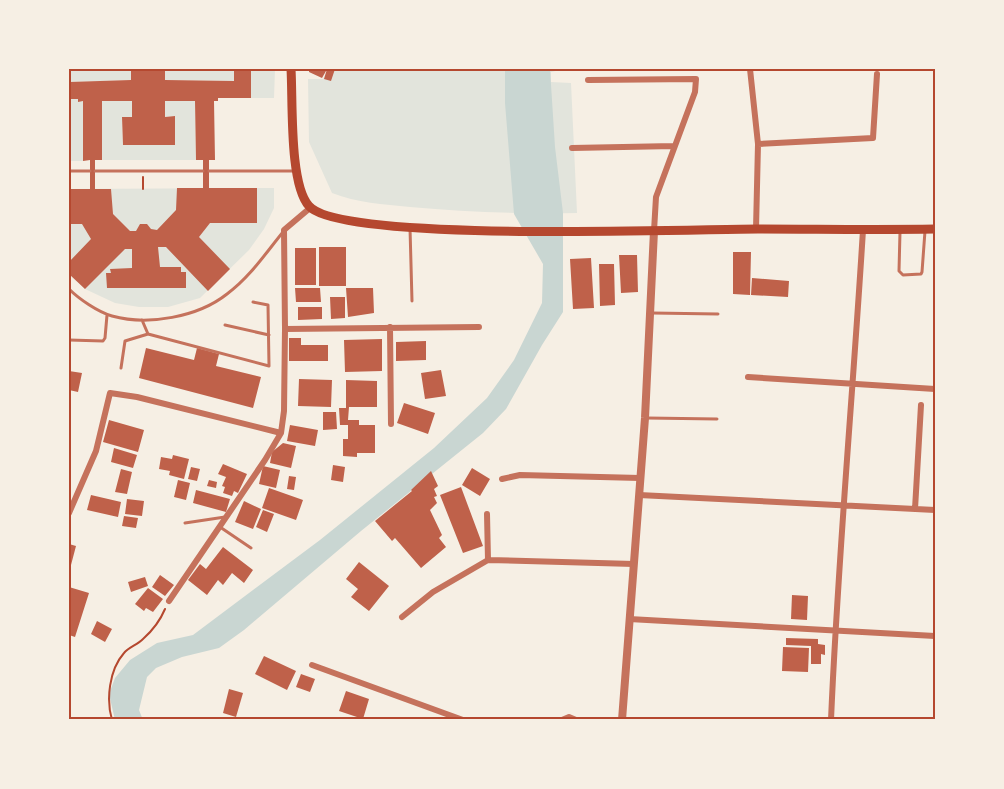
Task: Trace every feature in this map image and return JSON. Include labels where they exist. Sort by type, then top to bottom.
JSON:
[{"type":"main road","points":[[291,69],[297,185],[310,208],[343,219],[410,227],[502,230],[930,229]]},
{"type":"street","points":[[750,69],[758,144],[756,229]]},
{"type":"street","points":[[758,144],[873,138],[877,74]]},
{"type":"street","points":[[588,80],[696,79],[695,93],[656,197],[645,418],[621,720]]},
{"type":"street","points":[[572,148],[674,146]]},
{"type":"street","points":[[169,601],[266,460],[281,433],[284,411],[284,230],[310,208]]},
{"type":"street","points":[[831,720],[842,506],[853,384],[862,230]]},
{"type":"street","points":[[390,327],[391,424]]},
{"type":"street","points":[[285,329],[479,327]]},
{"type":"street","points":[[748,377],[935,389]]},
{"type":"street","points":[[69,513],[96,451],[110,393],[137,397],[281,433]]},
{"type":"street","points":[[915,509],[921,405]]},
{"type":"street","points":[[502,479],[520,476],[640,478]]},
{"type":"street","points":[[639,495],[935,510]]},
{"type":"street","points":[[487,514],[488,560]]},
{"type":"street","points":[[402,617],[433,592],[488,560],[634,564]]},
{"type":"street","points":[[629,619],[935,636]]},
{"type":"street","points":[[312,665],[462,720]]},
{"type":"street","points":[[562,720],[569,717],[576,720]]},
{"type":"lane","points":[[69,171],[203,171]]},
{"type":"lane","points":[[209,171],[296,172]]},
{"type":"lane","points":[[410,227],[412,301]]},
{"type":"lane","points":[[900,230],[899,271],[903,275],[918,275],[922,272],[930,229]]},
{"type":"lane","points":[[69,289],[107,315],[142,320],[170,317],[210,306],[241,282],[260,262],[284,230]]},
{"type":"lane","points":[[121,368],[125,341],[148,334],[269,366],[268,306],[253,302]]},
{"type":"lane","points":[[651,313],[718,314]]},
{"type":"lane","points":[[69,340],[103,341],[107,315]]},
{"type":"lane","points":[[142,320],[148,334]]},
{"type":"lane","points":[[225,325],[269,335]]},
{"type":"lane","points":[[645,418],[717,419]]},
{"type":"lane","points":[[185,523],[227,517]]},
{"type":"lane","points":[[220,527],[251,548]]},
{"type":"path","points":[[143,171],[143,189]]},
{"type":"path","points":[[112,720],[109,711],[109,689],[116,666],[123,654],[141,641],[161,619],[169,601]]},
{"type":"shaded area","points":[[69,69],[131,69],[131,80],[69,82]]},
{"type":"shaded area","points":[[165,69],[234,69],[234,81],[165,80]]},
{"type":"shaded area","points":[[251,69],[275,69],[274,98],[251,98]]},
{"type":"shaded area","points":[[328,69],[565,69],[551,72],[551,82],[571,83],[577,213],[431,209],[370,203],[332,193],[309,142],[308,79],[323,79]]},
{"type":"shaded area","points":[[505,69],[550,69],[555,147],[563,213],[563,312],[506,409],[483,433],[361,531],[244,630],[219,648],[182,657],[156,668],[147,677],[139,710],[143,720],[115,720],[109,694],[115,678],[130,660],[157,643],[193,635],[320,540],[434,448],[487,398],[514,360],[542,303],[543,264],[514,214],[505,103]]},
{"type":"shaded area","points":[[69,99],[83,101],[83,161],[69,161]]},
{"type":"shaded area","points":[[102,101],[132,101],[132,117],[122,117],[123,145],[174,145],[174,116],[165,117],[165,101],[195,101],[196,160],[102,160]]},
{"type":"shaded area","points":[[274,188],[274,208],[264,229],[249,250],[200,298],[168,307],[139,307],[115,303],[85,289],[69,274],[69,189]]},
{"type":"building","points":[[131,69],[165,69],[165,80],[234,81],[234,69],[251,69],[251,98],[218,98],[218,101],[214,101],[215,160],[209,160],[209,188],[257,188],[257,223],[210,223],[199,237],[230,269],[208,291],[166,247],[158,247],[160,267],[181,267],[181,272],[186,272],[186,288],[107,288],[106,273],[111,273],[110,269],[132,268],[132,249],[125,249],[85,289],[69,274],[69,262],[91,239],[82,224],[69,224],[69,189],[90,189],[90,160],[83,161],[83,101],[69,99],[69,82],[131,80]],"holes":[[[102,101],[132,101],[132,117],[122,117],[123,145],[175,145],[175,116],[165,117],[165,101],[195,101],[196,160],[203,160],[203,188],[177,188],[176,210],[157,230],[151,229],[147,224],[140,224],[136,231],[130,231],[113,214],[111,189],[95,189],[95,160],[102,160]]]},
{"type":"building","points":[[309,69],[326,71],[322,78],[309,72]]},
{"type":"building","points":[[327,69],[335,69],[331,81],[324,79]]},
{"type":"building","points":[[319,247],[346,247],[346,286],[319,286]]},
{"type":"building","points":[[295,248],[316,248],[316,285],[295,285]]},
{"type":"building","points":[[733,252],[751,252],[750,295],[733,294]]},
{"type":"building","points":[[619,255],[637,255],[638,292],[621,293]]},
{"type":"building","points":[[591,258],[594,308],[573,309],[570,259]]},
{"type":"building","points":[[599,264],[614,264],[615,305],[600,306]]},
{"type":"building","points":[[752,278],[789,281],[788,297],[751,295]]},
{"type":"building","points":[[295,288],[320,288],[321,302],[296,302]]},
{"type":"building","points":[[346,288],[373,288],[374,313],[348,317]]},
{"type":"building","points":[[330,297],[345,297],[345,318],[331,319]]},
{"type":"building","points":[[298,307],[322,307],[322,319],[298,320]]},
{"type":"building","points":[[289,338],[301,338],[301,345],[328,345],[328,361],[289,361]]},
{"type":"building","points":[[382,339],[382,371],[345,372],[344,340]]},
{"type":"building","points":[[426,341],[426,360],[396,361],[396,342]]},
{"type":"building","points":[[146,348],[194,360],[197,348],[219,354],[216,366],[261,377],[253,408],[139,378]]},
{"type":"building","points":[[441,370],[446,396],[425,399],[421,373]]},
{"type":"building","points":[[69,371],[82,373],[78,392],[69,390]]},
{"type":"building","points":[[299,379],[332,380],[331,407],[298,406]]},
{"type":"building","points":[[346,380],[377,381],[377,407],[349,407],[348,420],[359,420],[359,425],[375,425],[375,453],[357,453],[357,457],[343,456],[343,439],[348,439],[348,425],[340,425],[339,408],[346,408]]},
{"type":"building","points":[[404,403],[435,413],[428,434],[397,423]]},
{"type":"building","points":[[323,412],[336,412],[337,429],[323,430]]},
{"type":"building","points":[[109,420],[144,430],[138,452],[103,442]]},
{"type":"building","points":[[290,425],[318,430],[315,446],[287,441]]},
{"type":"building","points":[[283,443],[296,446],[291,468],[270,463],[272,452]]},
{"type":"building","points":[[114,448],[137,455],[133,468],[111,462]]},
{"type":"building","points":[[173,455],[189,459],[184,479],[169,475],[170,471],[159,469],[161,457],[172,459]]},
{"type":"building","points":[[223,464],[247,474],[238,493],[234,491],[232,496],[223,493],[225,487],[222,486],[226,477],[218,474]]},
{"type":"building","points":[[333,465],[345,467],[343,482],[331,480]]},
{"type":"building","points":[[263,466],[280,470],[276,488],[259,484]]},
{"type":"building","points":[[191,467],[200,469],[197,481],[188,479]]},
{"type":"building","points":[[472,468],[490,479],[480,496],[462,485]]},
{"type":"building","points":[[121,469],[132,472],[127,494],[115,492]]},
{"type":"building","points":[[431,471],[438,486],[434,489],[437,503],[430,510],[442,535],[439,538],[446,547],[421,568],[395,538],[392,541],[375,521],[412,491]]},
{"type":"building","points":[[289,476],[296,477],[294,490],[287,489]]},
{"type":"building","points":[[178,480],[190,483],[186,500],[174,497]]},
{"type":"building","points":[[209,480],[217,482],[216,488],[207,486]]},
{"type":"building","points":[[461,487],[483,546],[463,553],[440,495]]},
{"type":"building","points":[[269,488],[303,500],[296,520],[262,508]]},
{"type":"building","points":[[196,490],[230,499],[226,512],[193,503]]},
{"type":"building","points":[[91,495],[121,502],[118,517],[87,510]]},
{"type":"building","points":[[127,499],[144,501],[142,516],[125,514]]},
{"type":"building","points":[[244,501],[261,509],[253,529],[235,522]]},
{"type":"building","points":[[263,510],[274,514],[267,532],[256,527]]},
{"type":"building","points":[[124,516],[138,518],[136,528],[122,526]]},
{"type":"building","points":[[69,544],[76,546],[71,565],[69,564]]},
{"type":"building","points":[[223,547],[253,570],[244,583],[232,573],[223,585],[218,580],[207,595],[188,580],[200,564],[206,569]]},
{"type":"building","points":[[359,562],[389,586],[369,611],[351,597],[358,589],[346,579]]},
{"type":"building","points":[[160,575],[174,585],[165,596],[152,587]]},
{"type":"building","points":[[145,577],[148,586],[131,592],[128,582]]},
{"type":"building","points":[[69,587],[89,593],[75,637],[69,635]]},
{"type":"building","points":[[148,588],[163,599],[153,612],[146,608],[144,611],[135,604]]},
{"type":"building","points":[[792,595],[808,596],[807,620],[791,619]]},
{"type":"building","points":[[97,621],[112,629],[105,642],[91,634]]},
{"type":"building","points":[[786,638],[818,639],[818,644],[825,645],[825,655],[821,654],[821,664],[811,664],[811,646],[786,645]]},
{"type":"building","points":[[783,647],[809,648],[808,672],[782,671]]},
{"type":"building","points":[[264,656],[296,671],[287,690],[255,674]]},
{"type":"building","points":[[301,674],[315,679],[310,692],[296,687]]},
{"type":"building","points":[[229,689],[243,693],[236,717],[223,713]]},
{"type":"building","points":[[346,691],[369,699],[363,719],[339,711]]}]
